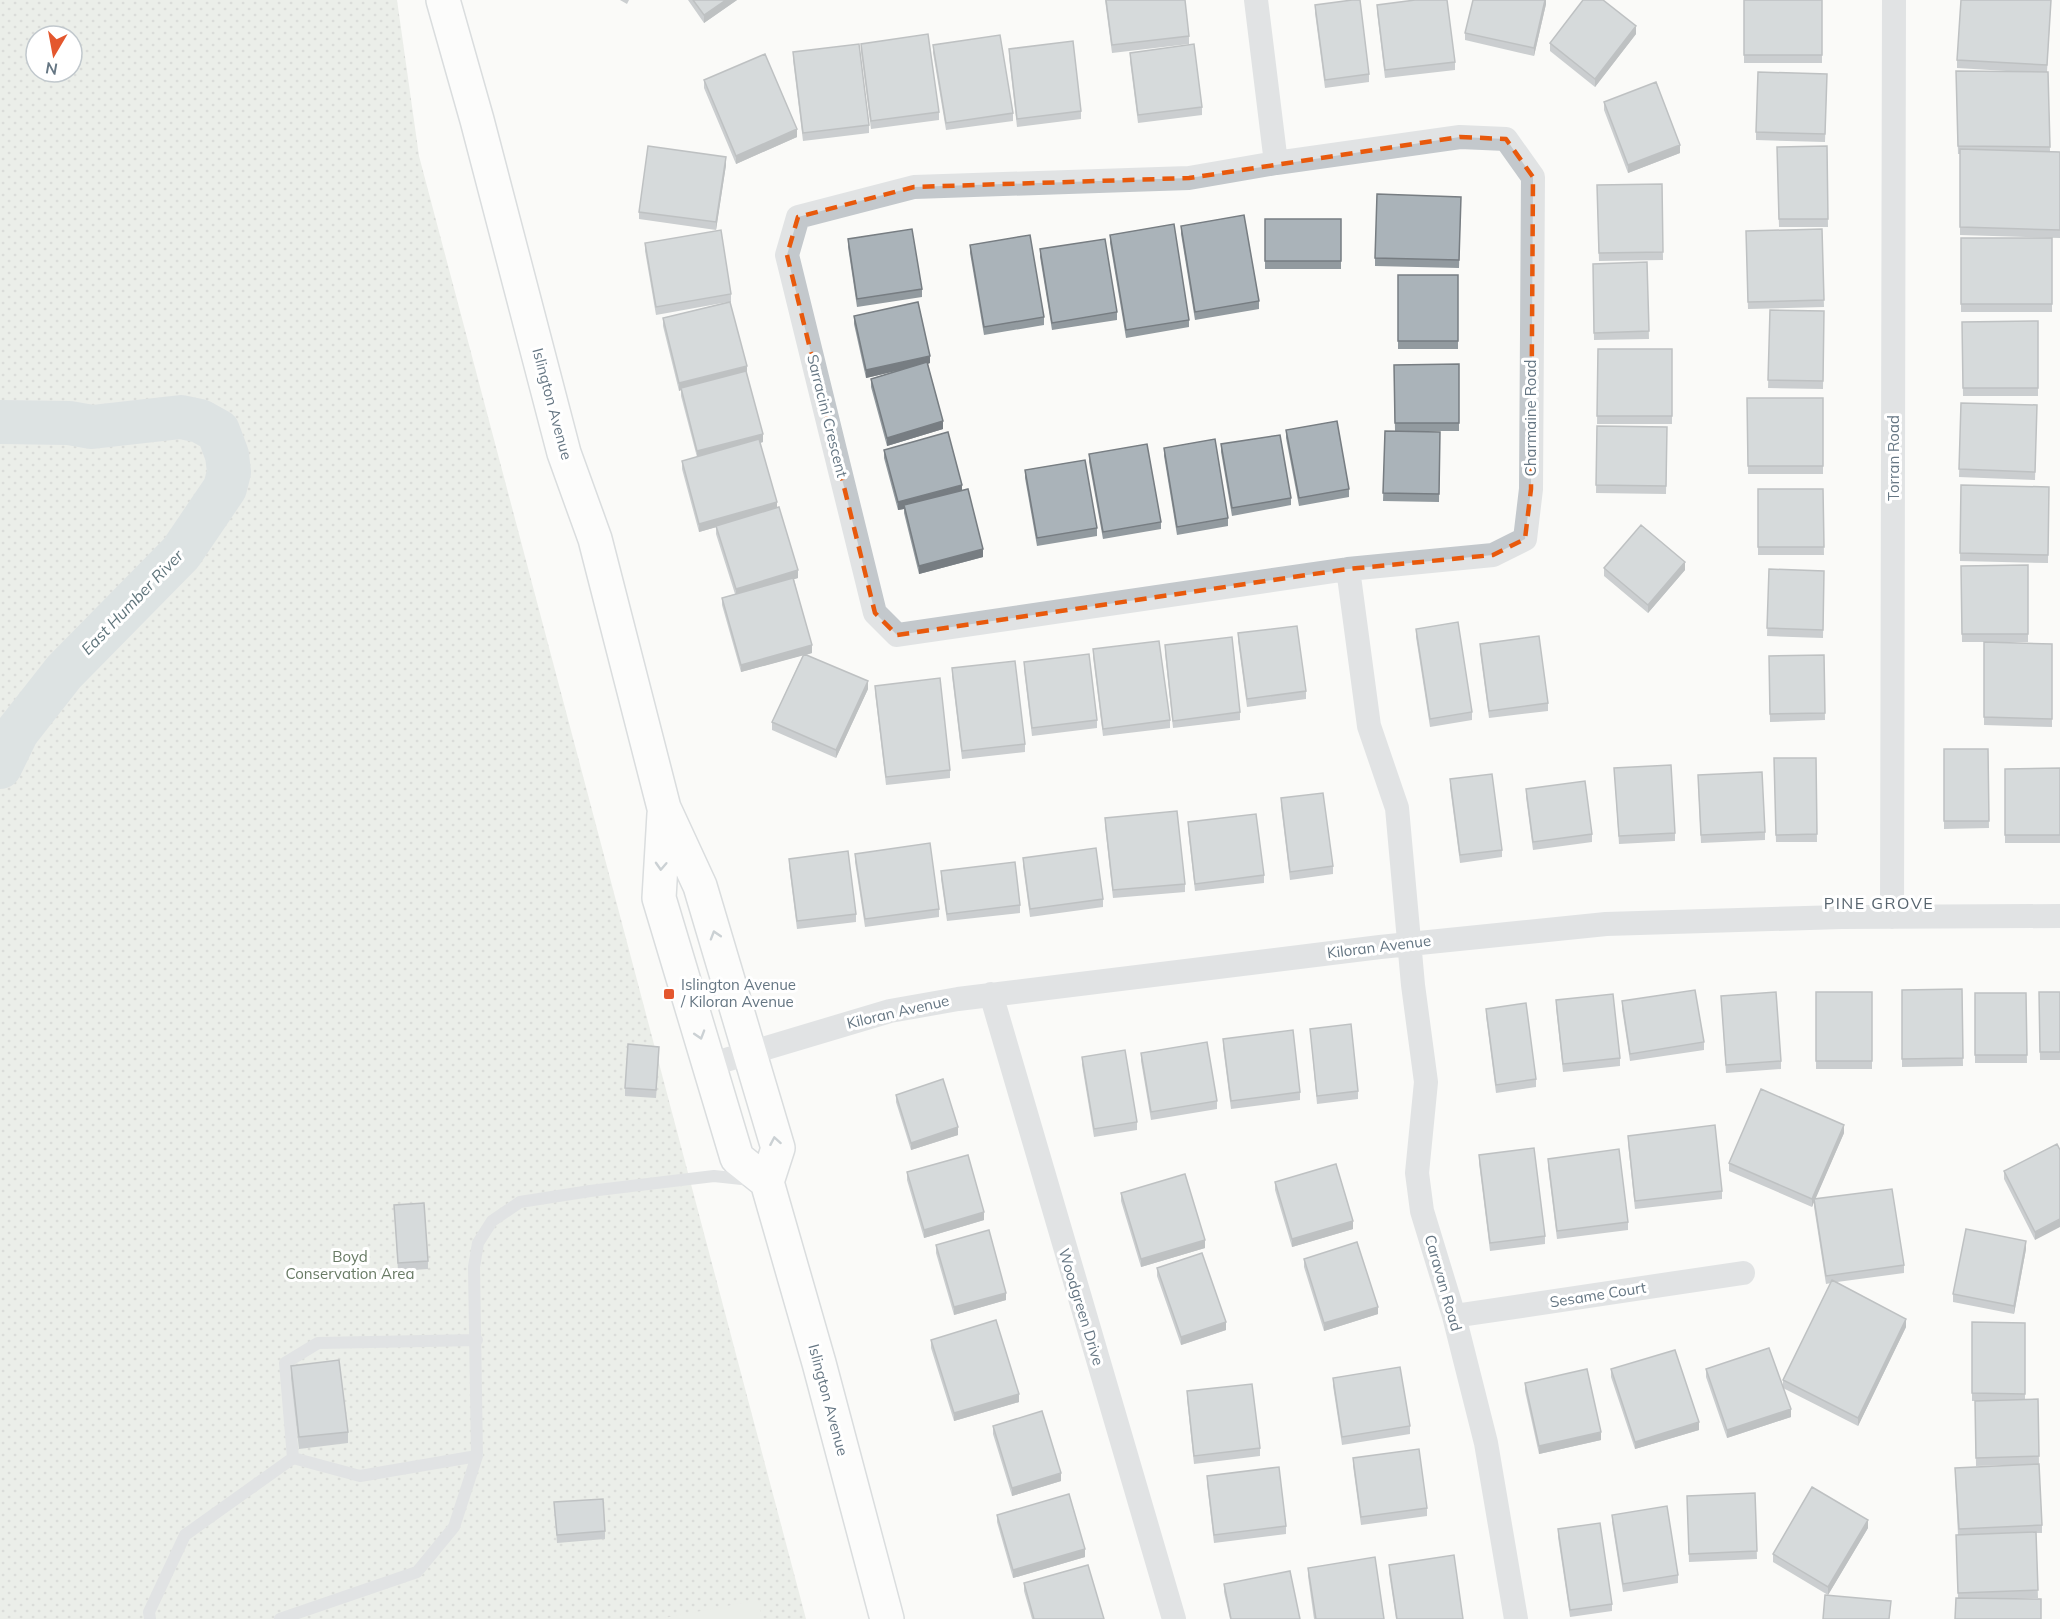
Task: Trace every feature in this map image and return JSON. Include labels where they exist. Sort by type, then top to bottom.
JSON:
[{"type":"main road","name":"Islington Avenue","points":[[443,0],[477,120],[564,453],[595,539],[664,808],[700,886],[778,1148],[766,1182]]},
{"type":"main road","name":"Islington Avenue","points":[[664,808],[659,898],[737,1158],[766,1182],[819,1363],[887,1619]]},
{"type":"street","points":[[1256,0],[1276,163]]},
{"type":"street","name":"Torran Road","points":[[1892,917],[1894,0]]},
{"type":"street","name":"Charmaine Road","points":[[1276,163],[1460,137],[1506,139],[1533,177],[1531,489],[1526,538],[1493,555],[1348,569]]},
{"type":"street","name":"Sarracini Crescent","points":[[1276,163],[1188,178],[914,187],[798,217],[787,255],[874,613],[897,635],[1348,569]]},
{"type":"street","points":[[1348,569],[1369,726],[1397,808],[1408,944]]},
{"type":"street","name":"Kiloran Avenue","points":[[709,1065],[890,1011],[990,994],[1408,944],[1606,924],[1892,917],[2060,916]]},
{"type":"street","name":"Caravan Road","points":[[1408,944],[1426,1082],[1417,1173],[1422,1211],[1454,1316],[1486,1443],[1516,1619]]},
{"type":"street","name":"Woodgreen Drive","points":[[990,994],[1174,1619]]},
{"type":"street","name":"Sesame Court","points":[[1454,1316],[1743,1273]]},
{"type":"lane","points":[[280,1619],[417,1572],[453,1527],[477,1456],[477,1340],[474,1267],[478,1243],[492,1221],[520,1202],[590,1191],[714,1176],[766,1182]]},
{"type":"lane","points":[[293,1458],[285,1363],[318,1343],[477,1340]]},
{"type":"lane","points":[[293,1458],[360,1476],[477,1456]]},
{"type":"lane","points":[[150,1619],[149,1612],[185,1535],[293,1458]]},
{"type":"highlighted area","points":[[1460,137],[1506,139],[1533,177],[1531,489],[1525,539],[1493,555],[1348,569],[897,635],[875,613],[787,255],[798,217],[914,187],[1189,178]]},
{"type":"green space","name":"Boyd Conservation Area","points":[[0,0],[397,0],[419,156],[806,1619],[0,1619]]},
{"type":"green space","points":[[758,1600],[762,1619],[659,1619]]},
{"type":"building","points":[[693,0],[726,0],[704,15]]},
{"type":"building","points":[[1106,0],[1185,0],[1189,36],[1112,45]]},
{"type":"building","points":[[1360,0],[1369,74],[1325,80],[1315,5]]},
{"type":"building","points":[[1415,0],[1447,0],[1455,62],[1385,70],[1377,5]]},
{"type":"building","points":[[1473,0],[1545,0],[1534,48],[1465,33]]},
{"type":"building","points":[[1583,0],[1603,0],[1636,26],[1595,79],[1550,43]]},
{"type":"building","points":[[1744,0],[1822,0],[1822,55],[1744,55]]},
{"type":"building","points":[[1961,0],[2051,0],[2047,65],[1957,60]]},
{"type":"building","points":[[928,34],[939,112],[871,121],[861,44]]},
{"type":"building","points":[[1000,35],[1013,113],[946,123],[933,45]]},
{"type":"building","points":[[1073,41],[1081,111],[1017,119],[1009,49]]},
{"type":"building","points":[[859,44],[869,125],[803,133],[793,52]]},
{"type":"building","points":[[1194,44],[1202,107],[1138,115],[1130,53]]},
{"type":"building","points":[[765,54],[797,129],[736,156],[704,80]]},
{"type":"building","points":[[1956,71],[2048,72],[2050,147],[1958,146]]},
{"type":"building","points":[[1758,72],[1827,74],[1825,134],[1756,132]]},
{"type":"building","points":[[1656,82],[1680,145],[1628,165],[1604,102]]},
{"type":"building","points":[[648,146],[726,157],[716,222],[639,212]]},
{"type":"building","points":[[1827,146],[1828,219],[1779,219],[1777,147]]},
{"type":"building","points":[[1960,149],[2060,152],[2060,230],[1960,227]]},
{"type":"building","points":[[1662,184],[1663,252],[1599,253],[1597,185]]},
{"type":"building","points":[[1377,194],[1461,197],[1459,260],[1375,258]]},
{"type":"building","points":[[1244,215],[1259,301],[1195,312],[1181,226]]},
{"type":"building","points":[[1265,219],[1341,219],[1341,261],[1265,261]]},
{"type":"building","points":[[1174,224],[1189,320],[1126,330],[1110,235]]},
{"type":"building","points":[[912,229],[922,289],[857,299],[848,239]]},
{"type":"building","points":[[1822,229],[1824,300],[1748,302],[1746,231]]},
{"type":"building","points":[[721,230],[731,294],[656,307],[645,243]]},
{"type":"building","points":[[1030,235],[1044,317],[984,327],[970,245]]},
{"type":"building","points":[[1961,238],[2052,238],[2052,304],[1961,304]]},
{"type":"building","points":[[1105,239],[1117,312],[1052,323],[1040,249]]},
{"type":"building","points":[[1647,262],[1649,331],[1594,333],[1593,264]]},
{"type":"building","points":[[1398,275],[1458,275],[1458,341],[1398,341]]},
{"type":"building","points":[[730,302],[747,366],[679,383],[663,318]]},
{"type":"building","points":[[918,302],[930,356],[866,370],[854,316]]},
{"type":"building","points":[[1770,310],[1824,311],[1823,381],[1768,380]]},
{"type":"building","points":[[2038,321],[2038,388],[1963,388],[1962,322]]},
{"type":"building","points":[[1598,349],[1672,349],[1672,416],[1597,416]]},
{"type":"building","points":[[927,362],[943,421],[887,438],[871,379]]},
{"type":"building","points":[[1459,364],[1459,423],[1395,423],[1394,365]]},
{"type":"building","points":[[746,371],[763,434],[697,451],[681,388]]},
{"type":"building","points":[[1747,398],[1823,398],[1823,466],[1748,466]]},
{"type":"building","points":[[1961,403],[2037,405],[2035,472],[1959,469]]},
{"type":"building","points":[[1337,421],[1349,489],[1299,498],[1286,430]]},
{"type":"building","points":[[1597,426],[1667,427],[1666,486],[1596,485]]},
{"type":"building","points":[[1385,431],[1440,432],[1439,494],[1383,493]]},
{"type":"building","points":[[948,432],[962,485],[898,502],[884,450]]},
{"type":"building","points":[[1280,435],[1291,498],[1232,508],[1221,444]]},
{"type":"building","points":[[759,439],[777,502],[699,524],[682,461]]},
{"type":"building","points":[[1215,439],[1228,518],[1177,527],[1164,448]]},
{"type":"building","points":[[1147,444],[1161,522],[1103,532],[1089,454]]},
{"type":"building","points":[[1085,460],[1097,528],[1037,538],[1025,470]]},
{"type":"building","points":[[1961,485],[2049,487],[2048,555],[1960,553]]},
{"type":"building","points":[[968,489],[983,549],[919,566],[904,505]]},
{"type":"building","points":[[1758,489],[1823,489],[1824,547],[1758,547]]},
{"type":"building","points":[[779,507],[798,570],[736,589],[716,526]]},
{"type":"building","points":[[1641,525],[1685,562],[1648,605],[1604,568]]},
{"type":"building","points":[[2028,565],[2028,634],[1962,634],[1961,566]]},
{"type":"building","points":[[1769,569],[1824,571],[1823,630],[1767,628]]},
{"type":"building","points":[[793,578],[812,645],[741,665],[722,598]]},
{"type":"building","points":[[1458,622],[1472,712],[1430,719],[1416,629]]},
{"type":"building","points":[[1297,626],[1306,691],[1247,699],[1238,633]]},
{"type":"building","points":[[1539,636],[1548,703],[1489,711],[1480,644]]},
{"type":"building","points":[[1232,637],[1240,712],[1173,721],[1165,645]]},
{"type":"building","points":[[1159,641],[1170,720],[1103,729],[1093,649]]},
{"type":"building","points":[[1984,642],[2052,644],[2052,719],[1984,717]]},
{"type":"building","points":[[804,654],[868,681],[836,750],[772,722]]},
{"type":"building","points":[[1089,654],[1097,720],[1032,728],[1024,662]]},
{"type":"building","points":[[1824,655],[1825,713],[1770,714],[1769,656]]},
{"type":"building","points":[[1015,661],[1025,744],[962,751],[952,668]]},
{"type":"building","points":[[940,678],[950,770],[886,777],[875,686]]},
{"type":"building","points":[[1944,749],[1988,749],[1989,821],[1944,821]]},
{"type":"building","points":[[1774,758],[1816,758],[1817,834],[1776,835]]},
{"type":"building","points":[[1671,765],[1675,833],[1619,836],[1614,768]]},
{"type":"building","points":[[2060,768],[2060,835],[2005,835],[2005,769]]},
{"type":"building","points":[[1762,772],[1765,832],[1701,835],[1698,775]]},
{"type":"building","points":[[1492,774],[1502,850],[1460,855],[1450,779]]},
{"type":"building","points":[[1585,781],[1592,834],[1533,842],[1526,789]]},
{"type":"building","points":[[1323,793],[1333,866],[1290,872],[1281,798]]},
{"type":"building","points":[[1177,811],[1185,884],[1113,890],[1105,818]]},
{"type":"building","points":[[1256,814],[1264,875],[1195,884],[1188,822]]},
{"type":"building","points":[[930,843],[939,909],[865,919],[855,854]]},
{"type":"building","points":[[1096,848],[1103,899],[1030,909],[1023,858]]},
{"type":"building","points":[[848,851],[856,914],[797,921],[789,859]]},
{"type":"building","points":[[1015,862],[1020,905],[947,914],[941,871]]},
{"type":"building","points":[[1962,989],[1963,1058],[1902,1059],[1902,990]]},
{"type":"building","points":[[1695,990],[1704,1042],[1630,1054],[1622,1001]]},
{"type":"building","points":[[1776,992],[1781,1061],[1726,1065],[1721,996]]},
{"type":"building","points":[[1816,992],[1872,992],[1872,1061],[1816,1061]]},
{"type":"building","points":[[2039,992],[2060,992],[2060,1052],[2040,1052]]},
{"type":"building","points":[[1975,993],[2026,993],[2027,1055],[1975,1055]]},
{"type":"building","points":[[1613,994],[1620,1058],[1563,1064],[1556,1000]]},
{"type":"building","points":[[1526,1003],[1536,1079],[1496,1085],[1486,1009]]},
{"type":"building","points":[[1351,1024],[1358,1091],[1317,1096],[1310,1029]]},
{"type":"building","points":[[1293,1030],[1300,1092],[1231,1101],[1223,1039]]},
{"type":"building","points":[[1207,1042],[1217,1101],[1151,1112],[1141,1053]]},
{"type":"building","points":[[628,1044],[659,1047],[656,1090],[625,1088]]},
{"type":"building","points":[[1125,1050],[1137,1122],[1094,1129],[1082,1057]]},
{"type":"building","points":[[943,1079],[958,1127],[911,1143],[896,1095]]},
{"type":"building","points":[[1761,1089],[1844,1125],[1812,1199],[1729,1163]]},
{"type":"building","points":[[1715,1125],[1722,1191],[1635,1201],[1628,1136]]},
{"type":"building","points":[[2057,1144],[2060,1150],[2060,1219],[2035,1232],[2004,1171]]},
{"type":"building","points":[[1534,1148],[1545,1236],[1490,1243],[1479,1155]]},
{"type":"building","points":[[1619,1149],[1628,1222],[1557,1231],[1548,1159]]},
{"type":"building","points":[[968,1155],[984,1212],[924,1230],[907,1172]]},
{"type":"building","points":[[1336,1164],[1353,1221],[1292,1239],[1275,1182]]},
{"type":"building","points":[[1185,1174],[1205,1240],[1141,1259],[1121,1193]]},
{"type":"building","points":[[1892,1189],[1904,1265],[1826,1276],[1814,1199]]},
{"type":"building","points":[[424,1203],[428,1261],[398,1263],[394,1205]]},
{"type":"building","points":[[1966,1229],[2026,1241],[2014,1306],[1953,1294]]},
{"type":"building","points":[[989,1230],[1006,1293],[954,1307],[936,1245]]},
{"type":"building","points":[[1357,1242],[1378,1307],[1324,1323],[1304,1259]]},
{"type":"building","points":[[1202,1253],[1226,1322],[1181,1337],[1157,1268]]},
{"type":"building","points":[[1832,1280],[1906,1319],[1858,1418],[1783,1380]]},
{"type":"building","points":[[996,1320],[1019,1394],[954,1413],[931,1340]]},
{"type":"building","points":[[1972,1322],[2025,1323],[2025,1394],[1972,1393]]},
{"type":"building","points":[[1769,1348],[1791,1409],[1727,1430],[1706,1369]]},
{"type":"building","points":[[1675,1350],[1699,1422],[1635,1442],[1611,1369]]},
{"type":"building","points":[[339,1360],[348,1432],[299,1437],[291,1366]]},
{"type":"building","points":[[1400,1367],[1410,1426],[1342,1437],[1333,1378]]},
{"type":"building","points":[[1587,1369],[1601,1432],[1539,1446],[1525,1383]]},
{"type":"building","points":[[1252,1384],[1260,1448],[1194,1456],[1187,1391]]},
{"type":"building","points":[[2038,1399],[2039,1456],[1976,1458],[1975,1401]]},
{"type":"building","points":[[1042,1411],[1061,1473],[1012,1488],[993,1426]]},
{"type":"building","points":[[1419,1449],[1427,1508],[1361,1517],[1353,1458]]},
{"type":"building","points":[[2039,1464],[2042,1525],[1959,1529],[1955,1468]]},
{"type":"building","points":[[1279,1467],[1286,1526],[1214,1535],[1207,1476]]},
{"type":"building","points":[[1812,1487],[1868,1520],[1828,1587],[1773,1554]]},
{"type":"building","points":[[1755,1493],[1757,1551],[1689,1554],[1687,1496]]},
{"type":"building","points":[[1069,1494],[1085,1549],[1013,1570],[997,1515]]},
{"type":"building","points":[[603,1499],[605,1531],[557,1535],[554,1502]]},
{"type":"building","points":[[1667,1506],[1678,1575],[1623,1584],[1612,1515]]},
{"type":"building","points":[[1600,1523],[1612,1604],[1570,1610],[1558,1529]]},
{"type":"building","points":[[2036,1532],[2038,1590],[1958,1593],[1956,1535]]},
{"type":"building","points":[[1454,1555],[1463,1619],[1397,1619],[1389,1565]]},
{"type":"building","points":[[1375,1557],[1384,1619],[1316,1619],[1308,1568]]},
{"type":"building","points":[[1088,1565],[1104,1619],[1034,1619],[1024,1583]]},
{"type":"building","points":[[1290,1571],[1300,1619],[1231,1619],[1224,1584]]},
{"type":"building","points":[[1825,1595],[1891,1601],[1889,1619],[1823,1619]]},
{"type":"building","points":[[1956,1598],[2041,1599],[2041,1619],[1955,1619]]},
{"type":"waterway","name":"East Humber River","points":[[0,422],[69,423],[92,427],[181,417],[200,421],[218,431],[227,455],[229,472],[225,488],[181,553],[64,672],[17,732],[0,767]]},
{"type":"place","name":"Islington Avenue / Kiloran Avenue","points":[[669,994]]},
{"type":"district","name":"PINE GROVE","points":[[1879,903]]}]
